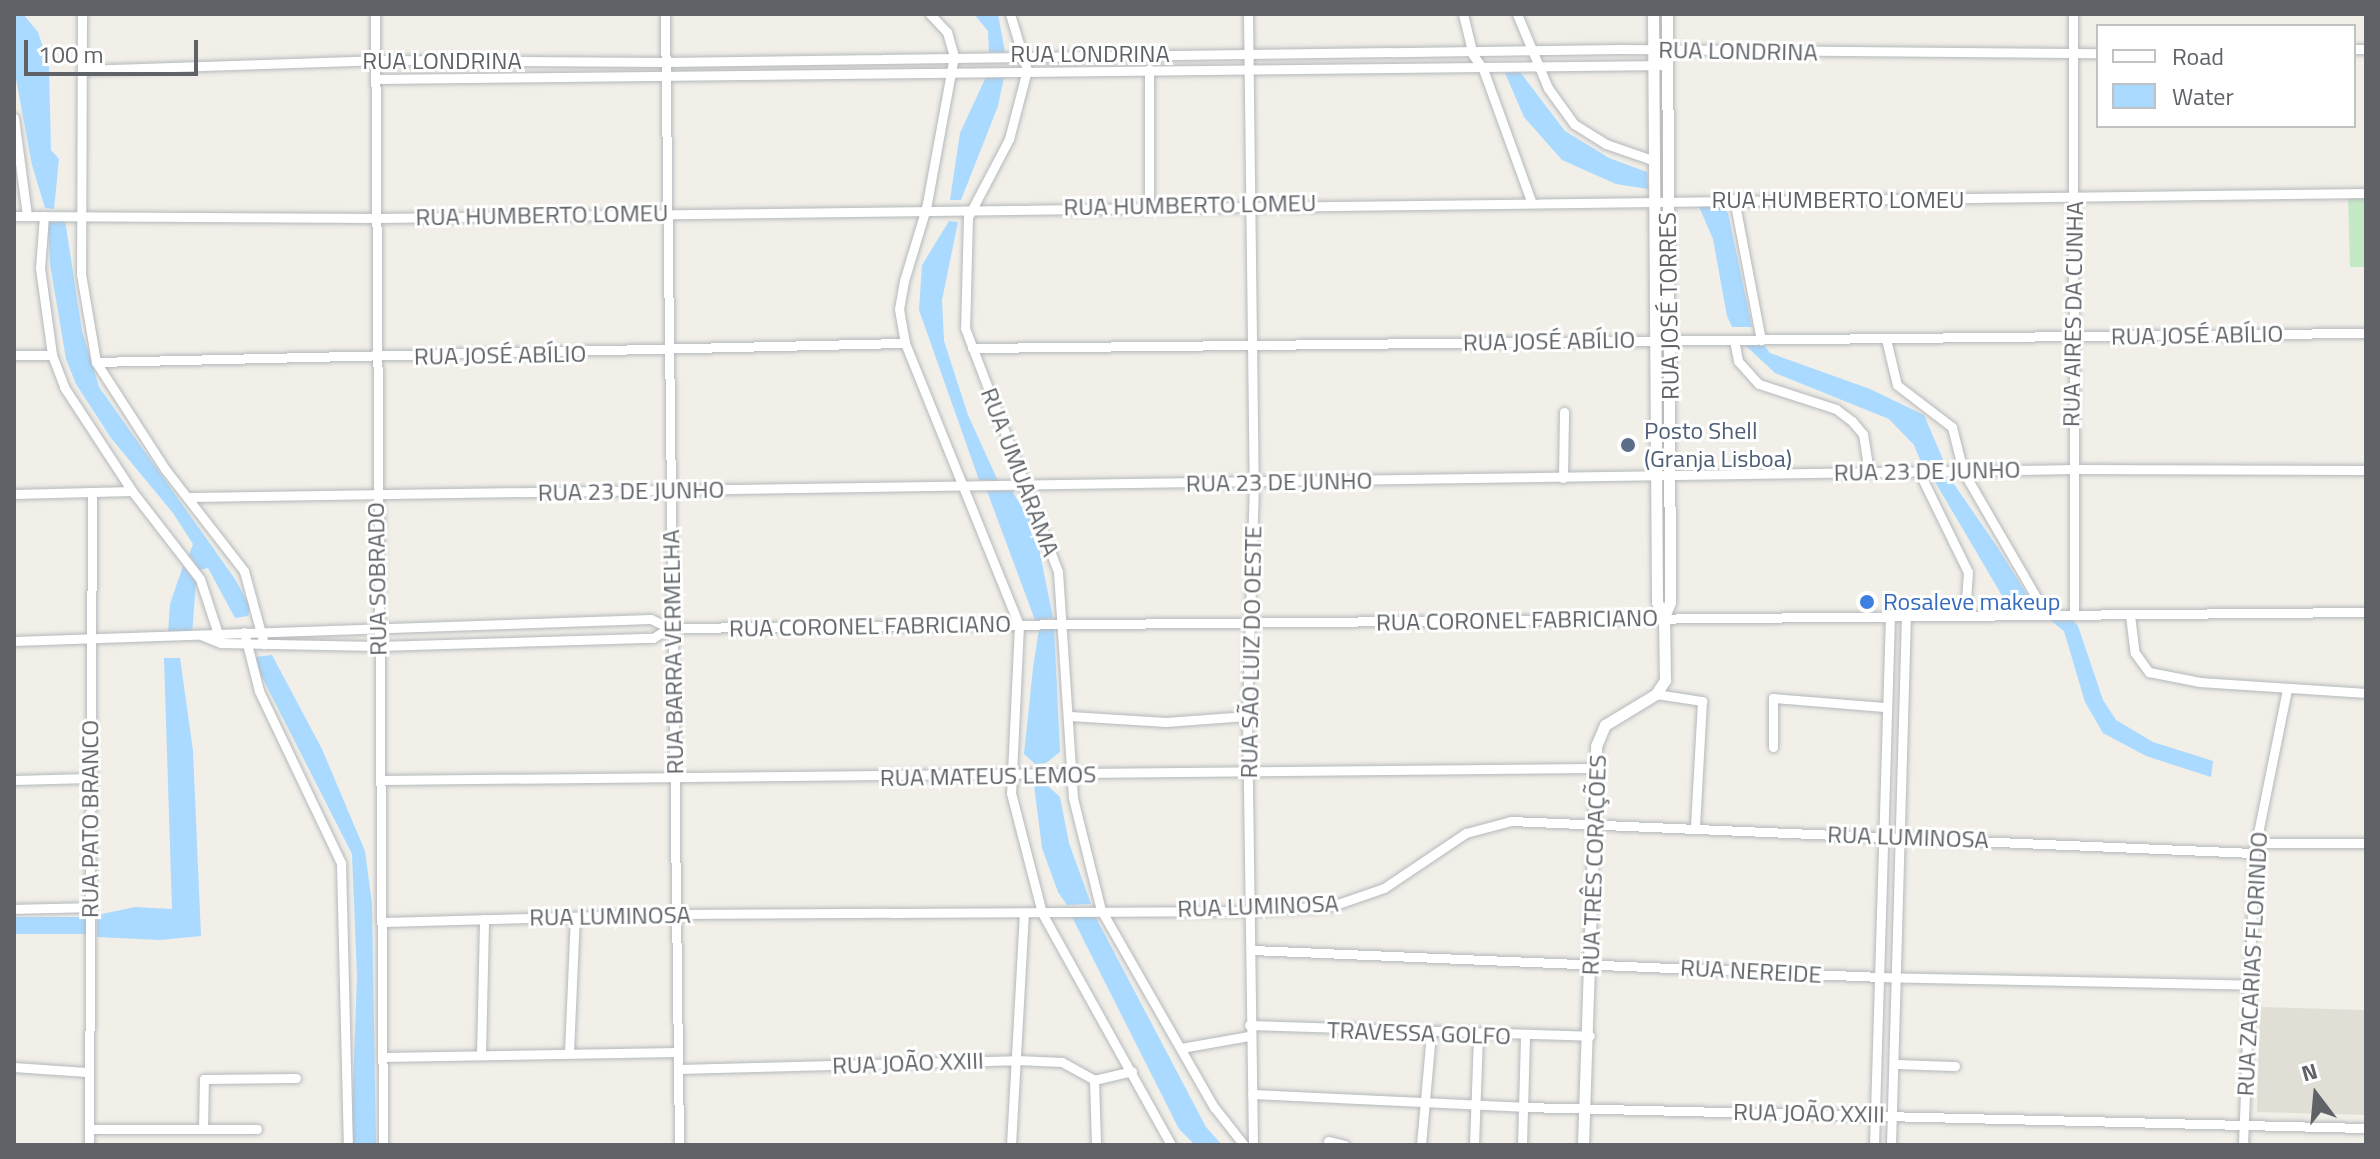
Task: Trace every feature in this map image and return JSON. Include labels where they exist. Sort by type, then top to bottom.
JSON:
[{"type":"street","points":[[82,14],[81,274],[96,362],[165,469],[191,497],[244,571],[264,644]]},
{"type":"street","name":"RUA SOBRADO","points":[[375,14],[379,358],[375,496],[384,922],[383,1145]]},
{"type":"street","name":"RUA BARRA VERMELHA","points":[[665,14],[672,489],[669,628],[675,781],[674,914],[679,1145]]},
{"type":"street","points":[[930,14],[947,32],[954,56],[926,208],[899,309],[905,343],[1019,625],[1010,777],[1042,913],[1171,1145]]},
{"type":"street","name":"RUA UMUARAMA","points":[[1010,14],[1025,54],[1027,70],[1009,139],[968,217],[963,312],[972,348],[1058,572],[1070,716],[1071,773],[1079,835],[1101,910],[1181,1048],[1244,1145]]},
{"type":"street","name":"RUA SÃO LUIZ DO OESTE","points":[[1248,14],[1249,345],[1254,482],[1247,716],[1253,1145]]},
{"type":"street","points":[[1463,14],[1473,55],[1483,69],[1531,201]]},
{"type":"street","points":[[1517,14],[1558,105],[1582,132],[1655,161]]},
{"type":"street","name":"RUA JOSÉ TORRES","points":[[1653,14],[1657,602],[1664,617]]},
{"type":"street","name":"RUA JOSÉ TORRES","points":[[1664,617],[1670,602],[1667,14]]},
{"type":"street","name":"RUA AIRES DA CUNHA","points":[[2073,14],[2074,614]]},
{"type":"street","name":"RUA LONDRINA","points":[[82,70],[376,60],[666,62],[1025,54],[1473,55],[1653,50],[2096,53]]},
{"type":"street","points":[[872,58],[872,72]]},
{"type":"street","name":"RUA LONDRINA","points":[[376,79],[1248,68],[1540,69],[1667,65]]},
{"type":"street","points":[[1149,69],[1149,205]]},
{"type":"street","points":[[14,118],[27,216]]},
{"type":"street","name":"RUA HUMBERTO LOMEU","points":[[14,216],[378,218],[974,207],[1734,199],[2075,199],[2366,193]]},
{"type":"street","points":[[1734,199],[1761,340]]},
{"type":"street","points":[[44,216],[40,268],[52,355],[89,428],[132,491],[200,579],[221,643]]},
{"type":"street","name":"RUA JOSÉ ABÍLIO","points":[[972,348],[2366,333]]},
{"type":"street","points":[[1886,339],[1897,385],[1952,427],[1963,471],[2046,614]]},
{"type":"street","points":[[1734,340],[1738,361],[1759,384],[1836,409],[1852,421],[1863,434],[1869,472]]},
{"type":"street","name":"RUA JOSÉ ABÍLIO","points":[[96,362],[379,358],[905,343]]},
{"type":"street","points":[[14,355],[52,355]]},
{"type":"street","points":[[1563,478],[1564,412]]},
{"type":"street","name":"RUA 23 DE JUNHO","points":[[191,497],[672,489],[965,488],[2072,469],[2366,470]]},
{"type":"street","points":[[1919,472],[1968,572],[1965,614]]},
{"type":"street","points":[[14,494],[132,491]]},
{"type":"street","name":"RUA PATO BRANCO","points":[[89,1145],[86,1072],[92,493]]},
{"type":"street","name":"RUA CORONEL FABRICIANO","points":[[14,641],[201,635],[219,631],[377,630],[651,619],[669,628],[1250,624],[1890,614],[2366,612]]},
{"type":"street","points":[[1874,1145],[1890,614]]},
{"type":"street","points":[[1891,1145],[1906,614]]},
{"type":"street","points":[[2130,615],[2143,670],[2200,682],[2366,693]]},
{"type":"street","points":[[1664,617],[1665,680],[1656,694],[1702,701],[1695,828]]},
{"type":"street","name":"RUA CORONEL FABRICIANO","points":[[201,635],[221,643],[378,646],[653,638],[669,628]]},
{"type":"street","points":[[244,632],[259,691],[341,863],[348,1145]]},
{"type":"street","name":"RUA ZACARIAS FLORINDO","points":[[2243,1145],[2254,848],[2287,689]]},
{"type":"street","name":"RUA TRÊS CORAÇÕES","points":[[1583,1145],[1590,1036],[1594,768],[1605,725],[1656,694]]},
{"type":"street","points":[[1773,747],[1773,698],[1886,707]]},
{"type":"street","points":[[1070,716],[1166,722],[1247,716]]},
{"type":"street","name":"RUA MATEUS LEMOS","points":[[381,780],[675,781],[1594,768]]},
{"type":"street","points":[[14,780],[90,778]]},
{"type":"street","name":"RUA LUMINOSA","points":[[384,922],[674,914],[1249,911],[1363,899],[1466,833],[1493,823],[2254,848],[2366,843]]},
{"type":"street","points":[[14,909],[90,907]]},
{"type":"street","points":[[1011,1145],[1024,914]]},
{"type":"street","points":[[569,1052],[575,917]]},
{"type":"street","points":[[481,1055],[484,919]]},
{"type":"street","name":"RUA NEREIDE","points":[[1252,950],[1880,977],[2250,985]]},
{"type":"street","name":"TRAVESSA GOLFO","points":[[1181,1048],[1249,1030],[1590,1036]]},
{"type":"street","points":[[1421,1145],[1431,1034]]},
{"type":"street","points":[[1474,1145],[1478,1036]]},
{"type":"street","points":[[1522,1145],[1525,1037]]},
{"type":"street","points":[[384,1057],[677,1052]]},
{"type":"street","name":"RUA JOÃO XXIII","points":[[678,1069],[1016,1060],[1062,1062],[1094,1080]]},
{"type":"street","points":[[1895,1064],[1955,1066]]},
{"type":"street","points":[[14,1067],[86,1072]]},
{"type":"street","points":[[1096,1145],[1094,1080],[1132,1071]]},
{"type":"street","points":[[203,1129],[204,1079],[296,1078]]},
{"type":"street","name":"RUA JOÃO XXIII","points":[[1252,1094],[1523,1107],[2366,1128]]},
{"type":"street","points":[[89,1129],[257,1129]]},
{"type":"street","points":[[1328,1141],[1345,1145]]},
{"type":"shaded area","points":[[2260,1007],[2366,1010],[2366,1115],[2257,1112]]},
{"type":"green space","points":[[2366,195],[2366,267],[2350,267],[2348,196]]},
{"type":"water","points":[[14,14],[23,14],[38,32],[49,66],[51,150],[59,159],[54,209],[45,208],[32,165],[14,68]]},
{"type":"water","points":[[974,14],[998,14],[1005,52],[989,52],[988,31]]},
{"type":"water","points":[[1520,72],[1565,131],[1609,158],[1647,172],[1648,189],[1616,184],[1562,160],[1524,117],[1505,73]]},
{"type":"water","points":[[986,77],[1004,77],[998,106],[961,200],[950,200],[960,133]]},
{"type":"water","points":[[1697,202],[1719,202],[1728,213],[1752,327],[1732,327],[1727,316],[1713,239]]},
{"type":"water","points":[[48,220],[65,220],[82,331],[99,387],[235,579],[250,607],[248,616],[235,618],[208,568],[200,570],[189,555],[193,544],[173,513],[111,438],[76,384],[66,359],[50,264]]},
{"type":"water","points":[[949,221],[958,222],[942,300],[944,341],[968,415],[998,481],[979,480],[919,310],[922,265]]},
{"type":"water","points":[[1744,344],[1763,344],[1770,353],[1870,389],[1924,415],[1945,464],[1922,465],[1914,445],[1889,419],[1775,373]]},
{"type":"water","points":[[1947,474],[2034,606],[2010,604],[2004,599],[1931,475]]},
{"type":"water","points":[[987,491],[1012,491],[1035,528],[1053,618],[1035,620]]},
{"type":"water","points":[[183,566],[196,583],[192,634],[168,633],[170,604]]},
{"type":"water","points":[[2050,620],[2073,620],[2078,626],[2103,700],[2116,720],[2153,742],[2213,761],[2211,777],[2146,756],[2103,733],[2085,702],[2064,631]]},
{"type":"water","points":[[1054,627],[1060,752],[1046,763],[1035,764],[1024,754],[1033,668],[1039,629]]},
{"type":"water","points":[[272,655],[322,749],[365,851],[372,904],[376,1145],[351,1145],[357,976],[352,854],[257,667],[255,657]]},
{"type":"water","points":[[164,658],[180,658],[193,751],[201,936],[160,940],[97,937],[97,915],[135,907],[172,909]]},
{"type":"water","points":[[1034,785],[1047,785],[1060,797],[1069,843],[1091,904],[1067,905],[1058,892],[1042,848]]},
{"type":"water","points":[[1094,914],[1206,1127],[1222,1145],[1195,1145],[1179,1129],[1071,915]]},
{"type":"water","points":[[14,917],[87,917],[87,934],[14,934]]},
{"type":"place","name":"Posto Shell (Granja Lisboa)","points":[[1628,445]]},
{"type":"place","name":"Rosaleve makeup","points":[[1867,602]]}]
